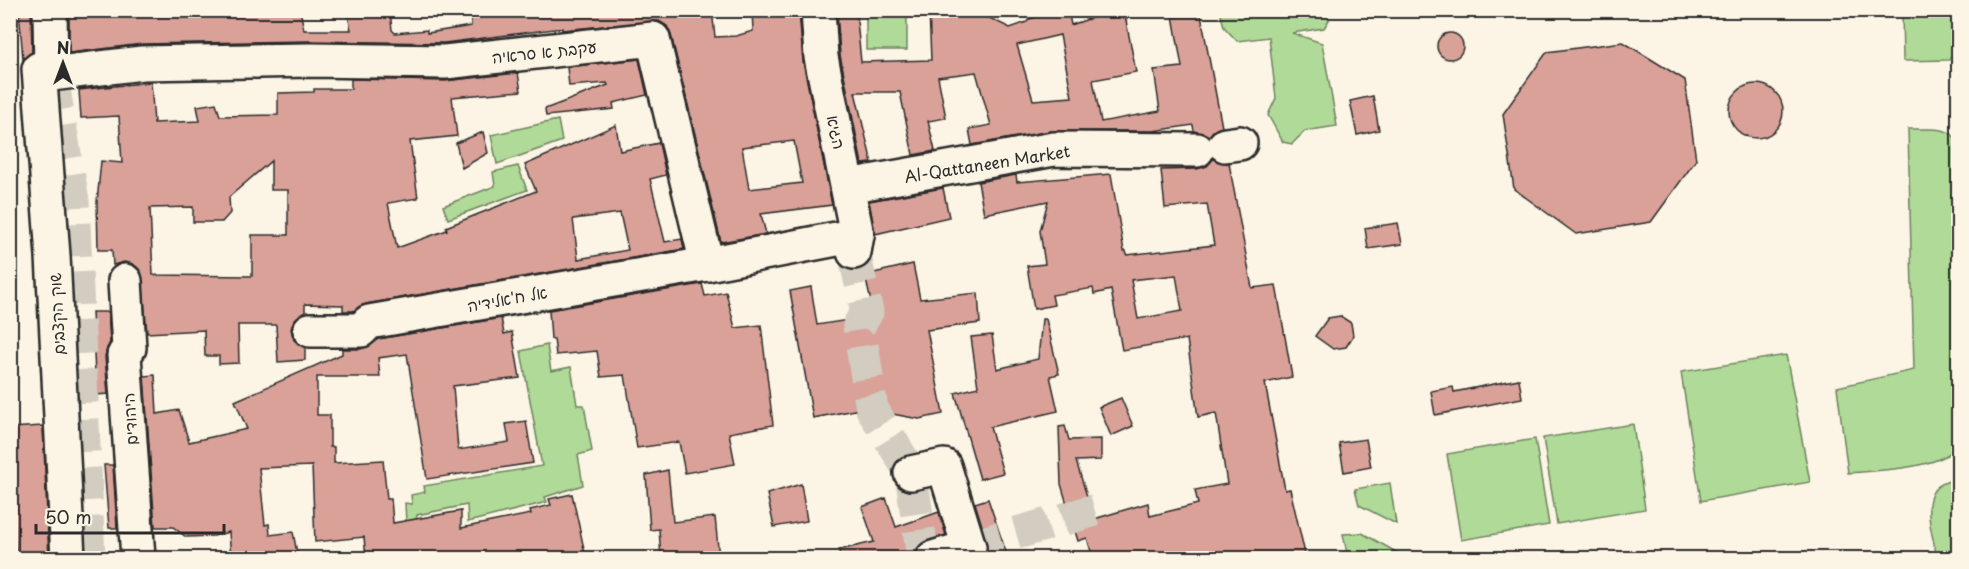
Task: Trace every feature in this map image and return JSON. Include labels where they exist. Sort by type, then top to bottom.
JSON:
[{"type":"street","name":"שוק הקצבים","points":[[50,10],[45,72],[68,558]]},
{"type":"street","name":"הגיא","points":[[707,264],[856,244],[848,186],[821,57],[818,10]]},
{"type":"street","name":"עקבת א סראיה","points":[[45,72],[142,63],[310,60],[445,62],[653,39],[707,264]]},
{"type":"street","name":"Al-Qattaneen Market","points":[[848,186],[1054,149],[1221,146]]},
{"type":"street","name":"אל ח'אלידיה","points":[[310,330],[361,330],[369,322],[707,264]]},
{"type":"street","name":"היהודים","points":[[125,280],[129,348],[124,355],[138,558]]},
{"type":"street","points":[[911,472],[944,466],[969,547],[933,558]]},
{"type":"green space","points":[[866,11],[907,11],[907,50],[866,50]]},
{"type":"green space","points":[[1220,11],[1327,11],[1329,20],[1324,28],[1292,33],[1322,43],[1337,126],[1305,131],[1292,144],[1283,142],[1268,115],[1276,98],[1269,37],[1237,41],[1224,27]]},
{"type":"green space","points":[[1902,11],[1954,11],[1954,51],[1949,60],[1903,61]]},
{"type":"green space","points":[[558,120],[562,141],[497,164],[491,135]]},
{"type":"green space","points":[[1908,129],[1944,130],[1955,137],[1958,143],[1958,445],[1938,460],[1923,464],[1848,473],[1837,387],[1914,370]]},
{"type":"green space","points":[[518,166],[527,190],[448,219],[443,206],[495,186],[493,172]]},
{"type":"green space","points":[[547,345],[551,371],[571,367],[577,405],[584,405],[592,451],[578,455],[583,485],[545,497],[547,502],[468,522],[467,505],[417,515],[416,521],[406,522],[405,503],[412,504],[411,495],[425,492],[424,486],[542,466],[521,351]]},
{"type":"green space","points":[[1786,355],[1810,482],[1701,501],[1681,372]]},
{"type":"green space","points":[[1633,424],[1645,509],[1557,524],[1543,438]]},
{"type":"green space","points":[[1535,439],[1549,525],[1461,540],[1447,454]]},
{"type":"green space","points":[[1958,480],[1958,558],[1937,558],[1930,521],[1930,498],[1935,489],[1944,483]]},
{"type":"green space","points":[[1390,483],[1396,524],[1359,505],[1355,489]]},
{"type":"green space","points":[[1362,533],[1407,558],[1348,558],[1343,534]]},
{"type":"building","points":[[19,10],[31,10],[32,52],[23,60]]},
{"type":"building","points":[[69,10],[300,10],[304,30],[351,30],[347,10],[390,10],[392,30],[395,33],[427,30],[427,33],[471,26],[471,18],[479,18],[479,10],[712,10],[715,37],[736,36],[753,31],[752,10],[799,10],[803,61],[832,205],[761,214],[766,234],[721,242],[671,35],[667,26],[659,21],[562,30],[562,28],[444,43],[310,41],[142,44],[69,53]],"holes":[[[794,141],[802,183],[749,189],[742,147]]]},
{"type":"building","points":[[837,10],[856,10],[861,62],[931,60],[929,10],[973,10],[1010,28],[1027,22],[1029,19],[1062,10],[1068,10],[1071,25],[1115,10],[1124,10],[1136,72],[1093,80],[1101,122],[1160,111],[1154,70],[1182,67],[1172,10],[1200,10],[1222,127],[1209,136],[1194,131],[1193,125],[1153,131],[1051,131],[972,145],[969,129],[991,125],[976,72],[938,77],[946,118],[928,121],[935,151],[913,155],[900,92],[855,92],[872,163],[862,164],[840,55]],"holes":[[[1060,35],[1072,97],[1033,100],[1017,45]]]},
{"type":"building","points":[[1450,33],[1459,37],[1463,46],[1459,55],[1450,59],[1441,55],[1437,46],[1441,37]]},
{"type":"building","points":[[1623,42],[1685,80],[1696,160],[1651,222],[1576,234],[1514,189],[1503,114],[1547,52]]},
{"type":"building","points":[[639,59],[647,95],[613,103],[614,109],[546,116],[545,109],[608,85],[607,83],[569,86],[567,67]]},
{"type":"building","points":[[518,73],[521,91],[452,97],[457,136],[410,141],[418,198],[388,203],[397,248],[447,230],[446,227],[536,191],[525,165],[616,125],[620,151],[659,143],[666,175],[650,179],[665,242],[682,239],[684,249],[366,304],[353,311],[343,311],[343,305],[305,304],[305,313],[294,320],[291,329],[294,340],[305,347],[305,360],[278,362],[276,325],[238,325],[239,363],[219,364],[219,356],[205,356],[204,330],[147,333],[141,271],[133,264],[124,262],[113,265],[112,250],[98,250],[97,202],[101,161],[122,163],[119,116],[81,118],[79,90],[151,82],[154,123],[200,121],[197,106],[216,103],[220,116],[278,115],[278,93],[314,92],[314,89],[351,89],[351,79],[445,81]],"holes":[[[271,161],[271,190],[288,190],[288,235],[252,235],[252,276],[153,275],[150,208],[193,207],[193,222],[222,222],[230,213],[229,197]],[[620,213],[628,250],[578,259],[573,219]]]},
{"type":"building","points":[[1756,84],[1766,86],[1775,92],[1781,101],[1783,111],[1781,121],[1775,130],[1766,136],[1756,138],[1746,136],[1737,130],[1731,121],[1729,111],[1731,101],[1737,92],[1746,86]]},
{"type":"building","points":[[1373,96],[1379,130],[1357,135],[1350,101]]},
{"type":"building","points":[[483,132],[488,153],[462,168],[456,143]]},
{"type":"building","points":[[1213,159],[1229,163],[1252,288],[1276,285],[1292,377],[1265,383],[1285,490],[1290,489],[1306,558],[1093,558],[1087,538],[1078,541],[1061,484],[1059,427],[1065,426],[1069,440],[1101,439],[1101,460],[1076,461],[1094,519],[1148,503],[1150,516],[1198,504],[1195,490],[1227,484],[1216,413],[1198,417],[1187,339],[1122,350],[1111,290],[1094,294],[1093,288],[1052,295],[1054,305],[1034,309],[1027,266],[1045,264],[1040,231],[1048,201],[984,214],[978,182],[1016,175],[1017,182],[1111,174],[1124,251],[1127,255],[1214,245],[1207,204],[1165,208],[1161,170],[1197,169],[1207,166]],"holes":[[[1176,275],[1182,311],[1138,319],[1131,280]]]},
{"type":"building","points":[[943,188],[949,217],[875,234],[869,201]]},
{"type":"building","points":[[1398,223],[1402,244],[1368,249],[1365,228]]},
{"type":"building","points":[[913,264],[920,299],[978,293],[980,323],[927,330],[943,414],[919,419],[882,412],[881,405],[813,418],[790,291],[811,287],[817,325],[874,316],[865,275]]},
{"type":"building","points":[[702,284],[705,296],[726,292],[735,328],[761,325],[773,425],[729,433],[735,464],[685,473],[679,442],[637,448],[625,375],[601,377],[597,351],[556,355],[554,339],[551,339],[549,310]]},
{"type":"building","points":[[92,312],[108,312],[110,342],[105,356],[108,394],[96,395]]},
{"type":"building","points":[[1340,316],[1351,323],[1353,336],[1346,347],[1333,349],[1315,336],[1328,318]]},
{"type":"building","points":[[501,318],[504,334],[512,332],[520,378],[453,386],[458,450],[509,442],[506,424],[526,421],[533,463],[427,479],[407,354],[378,358],[380,377],[317,377],[317,415],[330,415],[330,447],[334,447],[334,463],[383,460],[387,499],[391,499],[393,523],[461,511],[461,528],[531,514],[530,510],[551,505],[549,499],[572,494],[586,558],[366,558],[364,537],[315,542],[312,466],[259,468],[265,525],[269,524],[270,535],[293,532],[297,553],[260,558],[231,558],[229,532],[214,536],[186,537],[173,527],[155,527],[144,376],[155,375],[157,414],[179,410],[189,442],[247,429],[235,401],[342,354],[342,349],[361,349],[378,339]]},
{"type":"building","points":[[1042,319],[1046,319],[1059,374],[1050,376],[1058,411],[990,427],[1003,473],[980,479],[955,393],[978,387],[971,337],[992,335],[997,369],[1038,359]]},
{"type":"building","points":[[1519,379],[1522,398],[1435,415],[1431,391],[1453,387],[1454,392]]},
{"type":"building","points":[[1121,398],[1133,426],[1111,436],[1099,407]]},
{"type":"building","points":[[43,426],[49,558],[16,558],[10,428]]},
{"type":"building","points":[[1366,439],[1371,467],[1344,472],[1339,443]]},
{"type":"building","points":[[104,465],[113,465],[117,528],[109,528]]},
{"type":"building","points":[[668,470],[673,522],[715,517],[719,558],[661,558],[659,529],[650,530],[646,475]]},
{"type":"building","points":[[801,484],[807,521],[774,527],[767,494]]},
{"type":"building","points":[[886,498],[896,527],[939,512],[946,535],[920,545],[915,558],[840,558],[839,550],[874,542],[862,507]]},
{"type":"building","points":[[988,499],[1008,558],[983,558],[987,551],[987,542],[975,503]]},
{"type":"tunnel","points":[[52,78],[73,201],[89,558]]},
{"type":"tunnel","points":[[854,252],[867,312],[859,325],[872,409],[911,473],[923,558]]},
{"type":"tunnel","points":[[969,547],[1099,509]]}]
